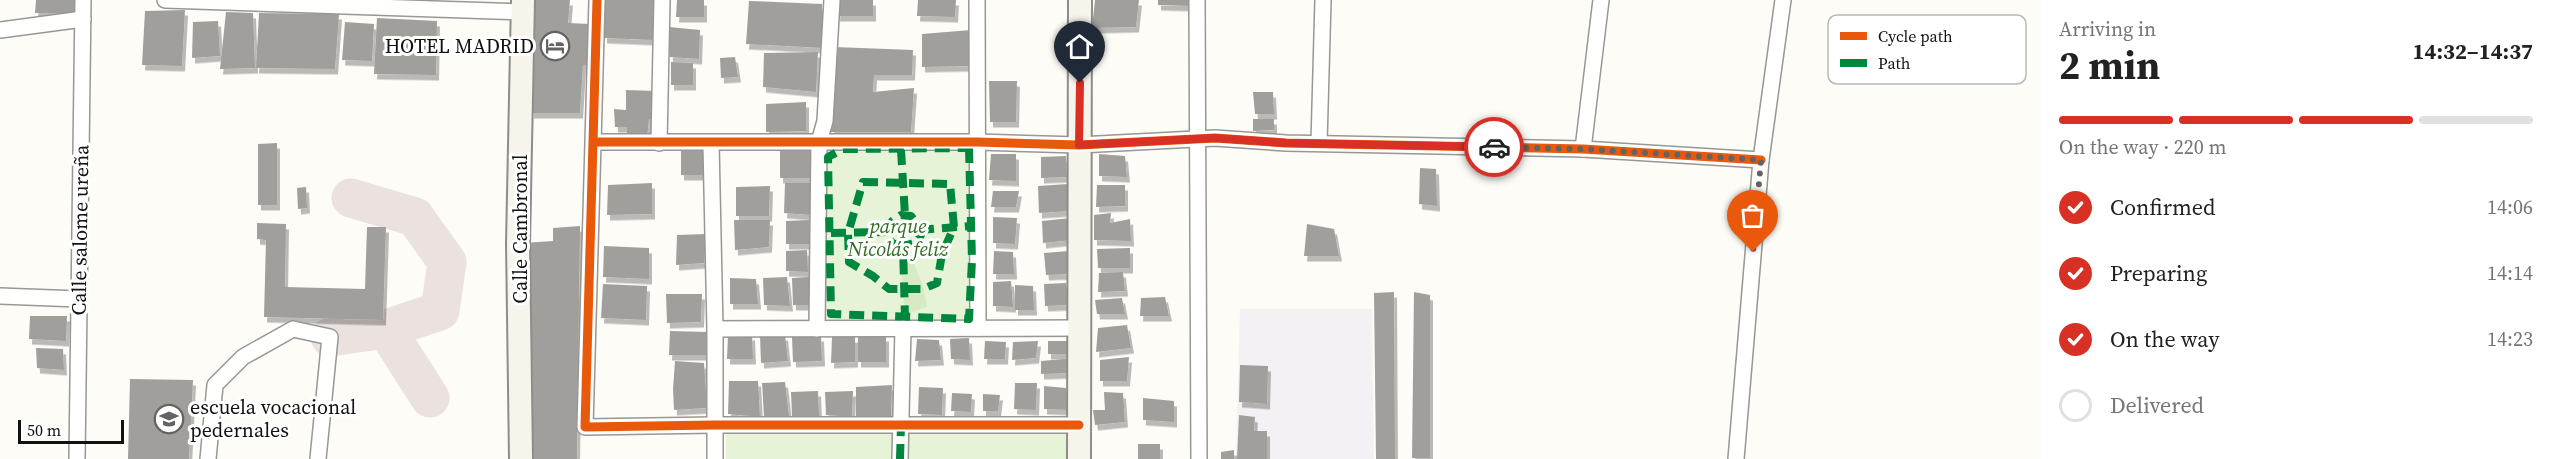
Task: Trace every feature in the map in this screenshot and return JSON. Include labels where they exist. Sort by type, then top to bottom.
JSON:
[{"type":"main road","points":[[1079,459],[1080,0]]},
{"type":"main road","name":"Calle Cambronal","points":[[521,459],[518,243],[523,6]]},
{"type":"street","name":"Calle salome ureña","points":[[77,459],[83,0]]},
{"type":"street","points":[[165,0],[523,6]]},
{"type":"street","points":[[597,0],[585,427],[1079,425]]},
{"type":"street","points":[[659,143],[662,0]]},
{"type":"street","points":[[817,329],[819,142],[825,122],[832,0]]},
{"type":"street","points":[[977,0],[978,328]]},
{"type":"street","points":[[1197,0],[1200,138],[1199,459]]},
{"type":"street","points":[[1319,143],[1323,0]]},
{"type":"street","points":[[1583,149],[1601,0]]},
{"type":"street","points":[[1736,459],[1761,160],[1783,0]]},
{"type":"street","points":[[0,30],[83,19]]},
{"type":"street","points":[[594,142],[977,141],[1079,145],[1200,138],[1583,149],[1761,160]]},
{"type":"street","points":[[711,143],[715,459]]},
{"type":"street","points":[[0,296],[79,299]]},
{"type":"street","points":[[900,459],[903,328]]},
{"type":"street","points":[[715,329],[1080,328]]},
{"type":"street","points":[[208,459],[215,385],[243,357],[293,329],[330,337],[318,459]]},
{"type":"shaded area","points":[[1240,309],[1372,309],[1374,459],[1236,459]]},
{"type":"green space","name":"parque Nicolás feliz","points":[[829,142],[977,142],[968,328],[817,329]]},
{"type":"green space","points":[[909,251],[923,286],[927,307],[912,312],[904,305],[900,258]]},
{"type":"green space","points":[[1066,432],[1066,459],[726,459],[726,433]]},
{"type":"building","points":[[36,0],[76,0],[75,13],[35,13]]},
{"type":"building","points":[[532,0],[570,0],[568,23],[590,24],[589,65],[583,65],[580,113],[531,113]]},
{"type":"building","points":[[605,0],[653,0],[654,40],[604,38]]},
{"type":"building","points":[[677,0],[704,0],[704,17],[676,17]]},
{"type":"building","points":[[838,0],[873,0],[873,16],[837,16]]},
{"type":"building","points":[[918,0],[956,0],[955,17],[917,16]]},
{"type":"building","points":[[1095,0],[1139,0],[1136,27],[1092,28]]},
{"type":"building","points":[[1158,0],[1191,0],[1191,6],[1158,5]]},
{"type":"building","points":[[749,1],[822,4],[823,48],[746,44]]},
{"type":"building","points":[[185,10],[182,66],[142,65],[145,11]]},
{"type":"building","points":[[226,12],[253,13],[255,68],[220,69]]},
{"type":"building","points":[[259,13],[339,14],[335,69],[256,68]]},
{"type":"building","points":[[377,18],[437,21],[436,75],[374,74]]},
{"type":"building","points":[[218,21],[220,56],[192,58],[193,22]]},
{"type":"building","points":[[345,22],[374,24],[372,61],[342,60]]},
{"type":"building","points":[[669,27],[700,30],[699,59],[670,57]]},
{"type":"building","points":[[971,30],[970,66],[922,67],[922,34]]},
{"type":"building","points":[[834,47],[913,50],[912,75],[874,75],[873,92],[914,88],[911,132],[831,132]]},
{"type":"building","points":[[818,52],[816,92],[763,87],[764,53]]},
{"type":"building","points":[[735,57],[738,77],[721,78],[720,58]]},
{"type":"building","points":[[671,62],[693,63],[693,85],[671,85]]},
{"type":"building","points":[[989,81],[1017,81],[1016,122],[990,122]]},
{"type":"building","points":[[626,90],[655,91],[653,119],[649,119],[647,138],[627,136],[627,127],[615,127],[614,109],[626,110]]},
{"type":"building","points":[[1253,92],[1273,92],[1274,114],[1255,114]]},
{"type":"building","points":[[806,102],[806,131],[766,132],[766,104]]},
{"type":"building","points":[[1253,119],[1274,119],[1274,130],[1253,131]]},
{"type":"building","points":[[277,143],[277,205],[258,205],[258,144]]},
{"type":"building","points":[[681,148],[708,148],[707,175],[681,175]]},
{"type":"building","points":[[815,150],[814,178],[780,178],[780,151]]},
{"type":"building","points":[[991,154],[1016,154],[1016,181],[989,180]]},
{"type":"building","points":[[1099,154],[1125,156],[1127,177],[1099,176]]},
{"type":"building","points":[[1066,156],[1067,177],[1041,178],[1041,157]]},
{"type":"building","points":[[1420,168],[1436,169],[1437,206],[1419,204]]},
{"type":"building","points":[[652,183],[652,214],[607,215],[608,185]]},
{"type":"building","points":[[785,183],[812,183],[811,215],[784,213]]},
{"type":"building","points":[[1068,184],[1071,211],[1039,213],[1038,186]]},
{"type":"building","points":[[1097,185],[1125,185],[1125,206],[1096,207]]},
{"type":"building","points":[[770,186],[769,216],[736,216],[736,187]]},
{"type":"building","points":[[306,187],[307,208],[298,209],[297,188]]},
{"type":"building","points":[[993,191],[1019,191],[1016,207],[991,207]]},
{"type":"building","points":[[1111,213],[1110,223],[1130,219],[1131,241],[1094,240],[1094,215]]},
{"type":"building","points":[[993,217],[1017,218],[1015,244],[993,243]]},
{"type":"building","points":[[1071,218],[1072,240],[1043,243],[1042,221]]},
{"type":"building","points":[[734,220],[770,220],[769,247],[735,250]]},
{"type":"building","points":[[809,220],[809,244],[786,244],[786,221]]},
{"type":"building","points":[[257,223],[286,224],[285,287],[365,289],[367,227],[386,227],[383,320],[264,317],[266,240],[257,239]]},
{"type":"building","points":[[1307,224],[1334,229],[1339,256],[1304,256]]},
{"type":"building","points":[[580,226],[577,459],[528,459],[523,243],[553,241],[553,228]]},
{"type":"building","points":[[706,234],[704,263],[676,265],[677,235]]},
{"type":"building","points":[[604,246],[649,248],[649,279],[603,277]]},
{"type":"building","points":[[1130,248],[1130,268],[1098,268],[1097,249]]},
{"type":"building","points":[[807,250],[808,272],[786,271],[786,251]]},
{"type":"building","points":[[994,251],[1013,252],[1014,274],[993,274]]},
{"type":"building","points":[[1069,251],[1071,274],[1046,275],[1044,253]]},
{"type":"building","points":[[1123,272],[1125,291],[1098,292],[1099,273]]},
{"type":"building","points":[[787,277],[790,306],[764,305],[763,278]]},
{"type":"building","points":[[809,277],[810,305],[793,305],[792,278]]},
{"type":"building","points":[[730,278],[756,279],[758,304],[730,304]]},
{"type":"building","points":[[1011,281],[1013,307],[993,306],[993,282]]},
{"type":"building","points":[[1066,283],[1069,305],[1045,306],[1044,284]]},
{"type":"building","points":[[603,284],[647,286],[646,320],[601,318]]},
{"type":"building","points":[[1015,285],[1033,286],[1034,310],[1015,310]]},
{"type":"building","points":[[1394,292],[1395,459],[1376,459],[1374,293]]},
{"type":"building","points":[[1414,292],[1430,295],[1430,458],[1412,458]]},
{"type":"building","points":[[666,294],[702,294],[701,322],[667,323]]},
{"type":"building","points":[[1165,297],[1169,316],[1140,316],[1141,298]]},
{"type":"building","points":[[1122,298],[1125,314],[1097,314],[1095,300]]},
{"type":"building","points":[[30,316],[67,316],[66,341],[29,339]]},
{"type":"building","points":[[1127,325],[1131,348],[1096,352],[1098,328]]},
{"type":"building","points":[[670,331],[708,332],[706,355],[669,355]]},
{"type":"building","points":[[728,335],[752,335],[753,359],[727,359]]},
{"type":"building","points":[[785,335],[788,361],[761,363],[760,336]]},
{"type":"building","points":[[821,336],[822,361],[793,362],[792,337]]},
{"type":"building","points":[[886,336],[886,362],[858,362],[858,337]]},
{"type":"building","points":[[832,337],[855,337],[855,362],[831,363]]},
{"type":"building","points":[[969,338],[970,360],[951,359],[950,339]]},
{"type":"building","points":[[917,339],[939,340],[941,360],[915,361]]},
{"type":"building","points":[[985,341],[1006,342],[1005,359],[984,359]]},
{"type":"building","points":[[1038,341],[1036,358],[1012,360],[1013,342]]},
{"type":"building","points":[[1048,341],[1069,341],[1069,354],[1048,354]]},
{"type":"building","points":[[36,348],[63,349],[64,370],[37,368]]},
{"type":"building","points":[[1129,357],[1127,381],[1100,381],[1100,360]]},
{"type":"building","points":[[1075,358],[1073,373],[1041,374],[1041,361]]},
{"type":"building","points":[[675,361],[704,363],[707,408],[674,410]]},
{"type":"building","points":[[1240,365],[1268,366],[1267,404],[1239,402]]},
{"type":"building","points":[[130,379],[193,380],[189,459],[128,459]]},
{"type":"building","points":[[729,381],[758,381],[760,417],[728,414]]},
{"type":"building","points":[[785,382],[789,416],[764,416],[762,383]]},
{"type":"building","points":[[1015,383],[1037,383],[1036,410],[1014,409]]},
{"type":"building","points":[[892,385],[891,417],[856,418],[856,387]]},
{"type":"building","points":[[1044,386],[1066,388],[1068,410],[1044,409]]},
{"type":"building","points":[[919,387],[943,388],[942,415],[918,414]]},
{"type":"building","points":[[818,391],[819,416],[792,416],[791,392]]},
{"type":"building","points":[[853,391],[852,417],[826,415],[825,392]]},
{"type":"building","points":[[1104,392],[1123,393],[1125,422],[1095,425],[1093,410],[1105,410]]},
{"type":"building","points":[[952,393],[972,394],[971,412],[951,411]]},
{"type":"building","points":[[983,394],[1000,395],[998,411],[983,411]]},
{"type":"building","points":[[1143,398],[1174,401],[1174,422],[1143,420]]},
{"type":"building","points":[[1239,415],[1255,417],[1254,431],[1267,431],[1267,459],[1237,459]]},
{"type":"building","points":[[1138,444],[1160,444],[1160,459],[1138,459]]},
{"type":"building","points":[[1234,450],[1234,459],[1221,459],[1221,452]]},
{"type":"taxiway","points":[[330,337],[386,329],[440,311],[447,262],[415,217],[351,198]]},
{"type":"taxiway","points":[[386,329],[430,398]]},
{"type":"marked path","points":[[969,148],[972,260],[969,319],[831,314],[828,157],[843,149],[969,148]]},
{"type":"marked path","points":[[901,150],[905,215]]},
{"type":"marked path","points":[[863,182],[950,184],[954,227],[942,254],[937,283],[923,289],[889,289],[873,276],[849,262],[848,233],[863,182]]},
{"type":"marked path","points":[[903,246],[892,243],[886,233],[892,221],[901,215],[911,216],[918,225],[921,235],[915,243],[903,246],[905,318]]},
{"type":"marked path","points":[[919,230],[971,226]]},
{"type":"marked path","points":[[831,233],[886,232]]},
{"type":"marked path","points":[[900,459],[901,425]]},
{"type":"cycle path","points":[[597,0],[585,427],[1079,425]]},
{"type":"cycle path","points":[[594,142],[977,142],[1079,145],[1215,138],[1286,143],[1583,149],[1761,160]]},
{"type":"way so far","points":[[1494,147],[1583,149],[1761,160],[1753,252]]},
{"type":"place","name":"HOTEL MADRID","points":[[555,46]]},
{"type":"place","name":"escuela vocacional pedernales","points":[[169,419]]},
{"type":"route","points":[[1080,83],[1079,145],[1215,138],[1286,143],[1494,147]]}]
